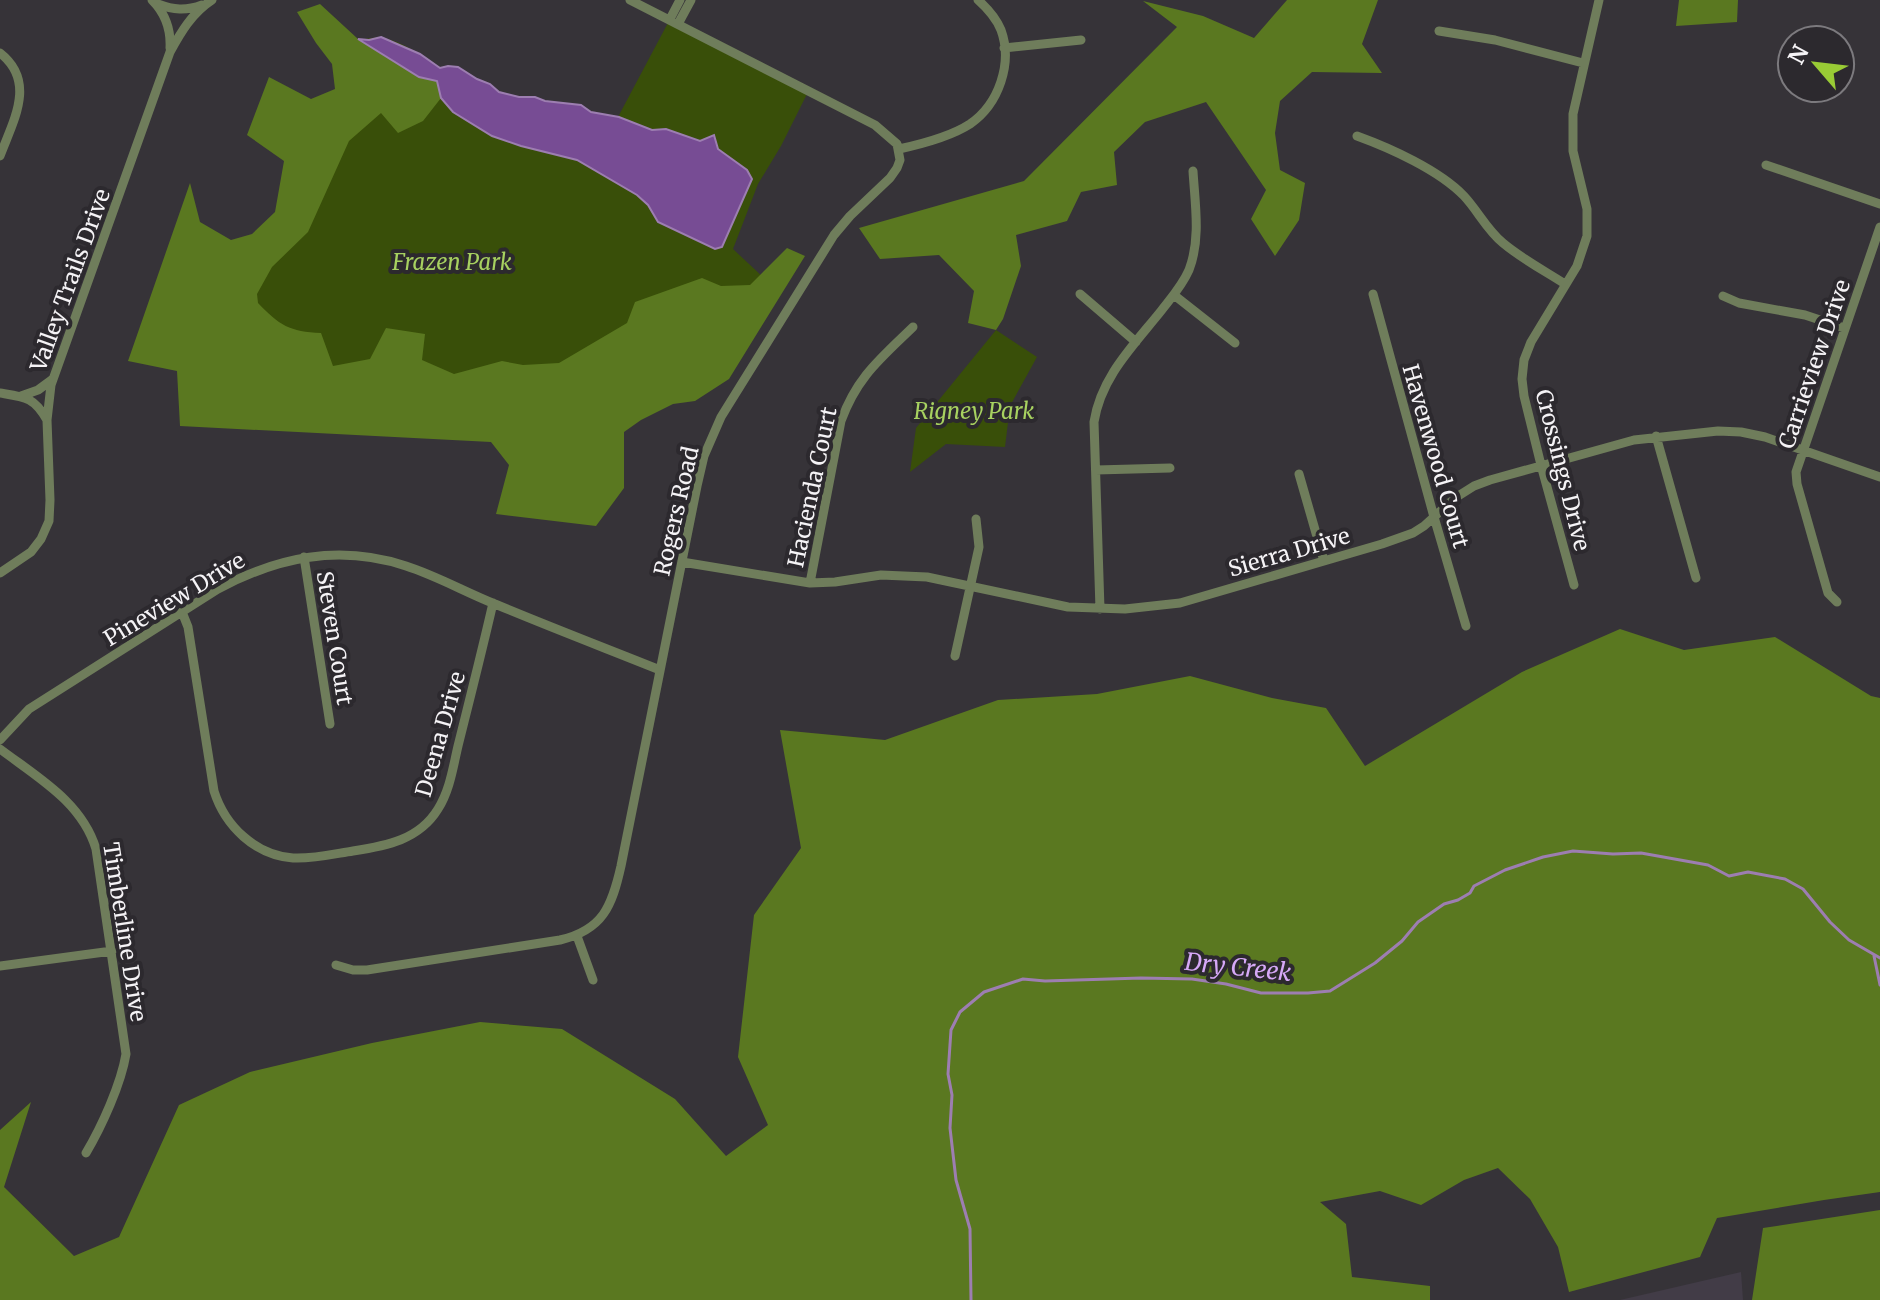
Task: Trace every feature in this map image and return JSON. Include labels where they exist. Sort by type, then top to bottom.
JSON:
[{"type":"street","points":[[630,0],[859,115],[884,131],[899,149],[967,126],[980,116],[994,98],[1002,77],[1005,57],[1003,38],[997,22],[978,0]]},
{"type":"street","points":[[674,22],[680,0]]},
{"type":"street","points":[[674,22],[691,0]]},
{"type":"street","name":"Crossings Drive","points":[[1574,585],[1541,465],[1522,379],[1524,360],[1531,342],[1582,256],[1587,236],[1587,209],[1575,164],[1573,114],[1599,0]]},
{"type":"street","points":[[154,1],[184,10],[208,2]]},
{"type":"street","points":[[154,1],[168,24],[170,52]]},
{"type":"street","name":"Valley Trails Drive","points":[[0,573],[31,552],[49,521],[47,420],[53,378],[170,52],[183,28],[208,2]]},
{"type":"street","points":[[1439,31],[1495,40],[1583,63]]},
{"type":"street","points":[[1004,48],[1081,40]]},
{"type":"street","points":[[0,53],[14,66],[21,93],[0,156]]},
{"type":"street","points":[[1357,136],[1405,156],[1448,183],[1466,198],[1487,227],[1506,246],[1565,284]]},
{"type":"street","name":"Rogers Road","points":[[577,936],[599,920],[616,886],[704,456],[721,417],[834,235],[890,178],[900,160],[899,149]]},
{"type":"street","points":[[1766,165],[1880,204]]},
{"type":"street","points":[[1100,609],[1096,410],[1113,371],[1174,295],[1189,269],[1196,238],[1193,171]]},
{"type":"street","name":"Carrieview Drive","points":[[1837,602],[1828,593],[1796,472],[1880,227]]},
{"type":"street","points":[[1080,294],[1136,342]]},
{"type":"street","name":"Havenwood Court","points":[[1373,294],[1466,626]]},
{"type":"street","points":[[1174,295],[1235,343]]},
{"type":"street","points":[[1723,296],[1739,303],[1805,315],[1844,328]]},
{"type":"street","name":"Hacienda Court","points":[[810,583],[846,407],[862,379],[913,327]]},
{"type":"street","points":[[21,396],[38,390],[53,378]]},
{"type":"street","points":[[0,393],[32,400],[47,420]]},
{"type":"street","name":"Sierra Drive","points":[[682,562],[810,583],[898,575],[927,577],[1068,607],[1125,609],[1180,603],[1403,537],[1424,526],[1455,498],[1474,486],[1541,465],[1656,436],[1741,432],[1765,437],[1880,477]]},
{"type":"street","points":[[1656,436],[1696,578]]},
{"type":"street","points":[[1096,470],[1170,468]]},
{"type":"street","points":[[1299,474],[1324,561]]},
{"type":"street","points":[[955,656],[979,547],[976,519]]},
{"type":"street","name":"Pineview Drive","points":[[0,740],[29,709],[182,612],[241,577],[267,566],[304,557],[346,555],[387,561],[432,576],[660,670]]},
{"type":"street","name":"Steven Court","points":[[304,557],[330,724]]},
{"type":"street","name":"Deena Drive","points":[[182,612],[188,627],[217,801],[244,838],[259,848],[292,858],[392,844],[416,832],[436,812],[449,783],[493,603]]},
{"type":"street","name":"Timberline Drive","points":[[0,749],[74,808],[86,824],[96,849],[126,1054],[123,1070],[86,1153]]},
{"type":"street","points":[[336,965],[367,970],[577,936],[593,980]]},
{"type":"street","points":[[0,966],[112,951]]},
{"type":"shaded area","points":[[381,37],[420,54],[440,68],[458,67],[499,92],[581,105],[591,112],[619,117],[652,130],[666,129],[700,141],[714,135],[718,149],[747,170],[752,179],[722,247],[715,249],[658,222],[648,205],[637,195],[577,160],[492,136],[453,112],[441,98],[437,81],[419,77],[358,39]]},
{"type":"shaded area","points":[[1741,1272],[1743,1300],[1620,1300]]},
{"type":"green space","points":[[1287,0],[1378,0],[1362,44],[1382,73],[1312,72],[1280,101],[1275,133],[1280,170],[1305,183],[1299,220],[1275,256],[1251,219],[1266,190],[1206,102],[1145,122],[1114,152],[1117,185],[1081,192],[1067,221],[1016,235],[1021,266],[1003,319],[996,330],[968,323],[974,291],[939,255],[880,259],[859,228],[1024,181],[1177,27],[1143,1],[1203,16],[1254,38]]},
{"type":"green space","points":[[1679,0],[1738,0],[1737,22],[1676,26]]},
{"type":"green space","points":[[320,4],[358,39],[419,77],[437,81],[441,98],[423,121],[398,133],[381,113],[349,141],[308,232],[272,267],[257,294],[258,303],[279,322],[293,329],[321,333],[333,366],[370,359],[386,328],[425,334],[422,360],[454,374],[502,361],[523,365],[559,363],[627,323],[635,302],[702,278],[721,286],[750,285],[787,248],[805,256],[729,379],[695,401],[673,404],[624,432],[624,488],[596,526],[496,514],[509,465],[491,442],[180,426],[177,371],[128,361],[190,183],[200,222],[231,240],[252,234],[275,212],[284,161],[247,135],[269,77],[311,99],[335,89],[332,64],[297,12]]},
{"type":"green space","name":"Frazen Park","points":[[670,19],[809,90],[758,184],[733,249],[764,278],[693,380],[180,426],[358,39],[380,38],[399,43],[440,68],[458,67],[499,92],[581,105],[591,112],[618,117]]},
{"type":"green space","name":"Rigney Park","points":[[996,330],[1037,357],[1010,406],[1005,447],[946,444],[910,472],[916,428]]},
{"type":"green space","points":[[1620,629],[1684,650],[1775,637],[1871,696],[1880,698],[1880,1192],[1717,1218],[1700,1257],[1569,1292],[1558,1247],[1530,1199],[1498,1168],[1464,1180],[1421,1205],[1380,1191],[1320,1202],[1346,1224],[1352,1277],[1430,1286],[1430,1300],[0,1300],[0,1130],[31,1102],[4,1187],[74,1256],[119,1237],[179,1105],[250,1072],[372,1043],[480,1022],[562,1029],[675,1099],[726,1156],[768,1125],[738,1057],[754,915],[801,848],[780,730],[885,740],[998,700],[1097,694],[1190,676],[1272,698],[1326,708],[1365,766],[1522,672]]},
{"type":"green space","points":[[1880,1210],[1880,1300],[1752,1300],[1763,1228]]},
{"type":"waterway","name":"Dry Creek","points":[[971,1300],[970,1229],[956,1180],[950,1128],[952,1095],[948,1074],[951,1030],[960,1012],[984,992],[1023,979],[1141,978],[1192,979],[1261,993],[1330,991],[1375,963],[1402,941],[1418,922],[1444,904],[1470,893],[1474,886],[1505,870],[1573,851],[1641,853],[1708,865],[1729,876],[1748,872],[1785,879],[1803,889],[1849,940],[1880,958]]},
{"type":"waterway","points":[[1874,956],[1880,985]]}]
